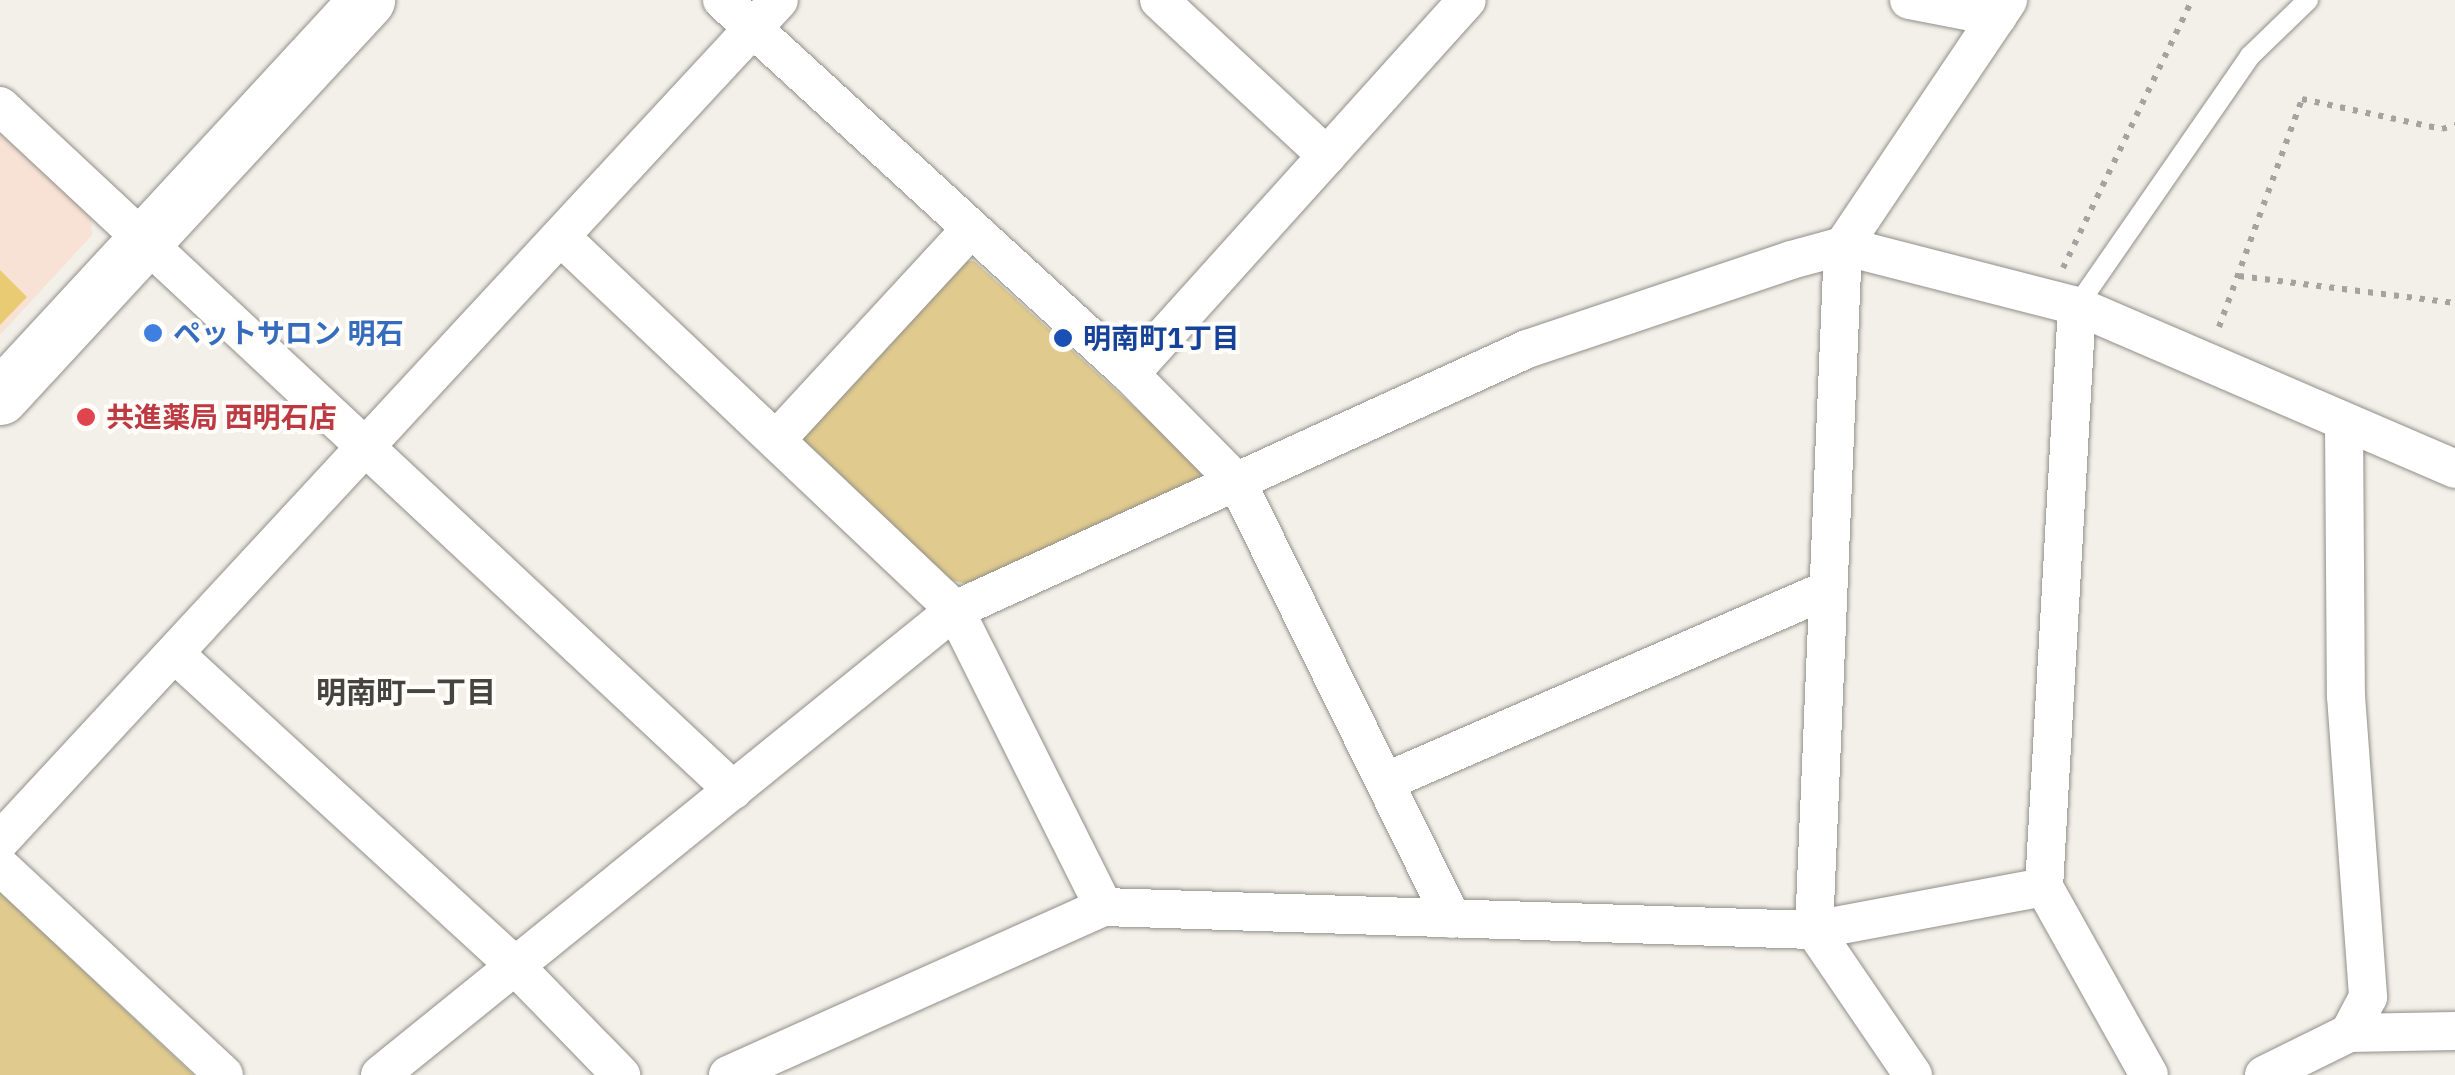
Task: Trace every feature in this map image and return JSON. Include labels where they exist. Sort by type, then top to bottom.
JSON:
[{"type":"street","points":[[0,397],[367,0]]},
{"type":"street","points":[[722,0],[1130,374],[1238,482],[1452,919]]},
{"type":"street","points":[[0,841],[779,0]]},
{"type":"street","points":[[1158,0],[1327,156]]},
{"type":"street","points":[[1130,374],[1467,0]]},
{"type":"street","points":[[1909,0],[2002,9],[1842,246],[1824,591],[1814,930],[1913,1075]]},
{"type":"street","points":[[0,106],[369,446],[733,790]]},
{"type":"street","points":[[776,440],[970,230]]},
{"type":"street","points":[[562,238],[955,610],[1104,907]]},
{"type":"street","points":[[380,1075],[955,610],[1527,349],[1842,246],[2077,306],[2455,469]]},
{"type":"street","points":[[2077,306],[2044,887],[2149,1075]]},
{"type":"street","points":[[2344,423],[2346,696],[2368,997],[2349,1032]]},
{"type":"street","points":[[1385,782],[1824,591]]},
{"type":"street","points":[[176,654],[516,967],[621,1075]]},
{"type":"street","points":[[0,866],[224,1075]]},
{"type":"street","points":[[728,1075],[1104,907],[1814,930],[2044,887]]},
{"type":"street","points":[[2264,1075],[2349,1032],[2455,1031]]},
{"type":"lane","points":[[2077,306],[2250,56],[2308,0]]},
{"type":"path","points":[[2077,306],[2062,268],[2192,0]]},
{"type":"path","points":[[2206,361],[2302,99],[2442,128],[2455,125]]},
{"type":"path","points":[[2239,276],[2455,304]]},
{"type":"shaded area","points":[[0,129],[91,212],[92,235],[0,335]]},
{"type":"shaded area","points":[[974,261],[1200,467],[1201,479],[971,585],[946,579],[803,441],[801,421],[954,262]]},
{"type":"shaded area","points":[[0,892],[194,1075],[0,1075]]},
{"type":"building","points":[[0,270],[27,297],[0,325]]},
{"type":"place","name":"ペットサロン 明石","points":[[153,333]]},
{"type":"place","name":"明南町1丁目","points":[[1063,338]]},
{"type":"place","name":"共進薬局 西明石店","points":[[86,417]]},
{"type":"district","name":"明南町一丁目","points":[[406,692]]}]
